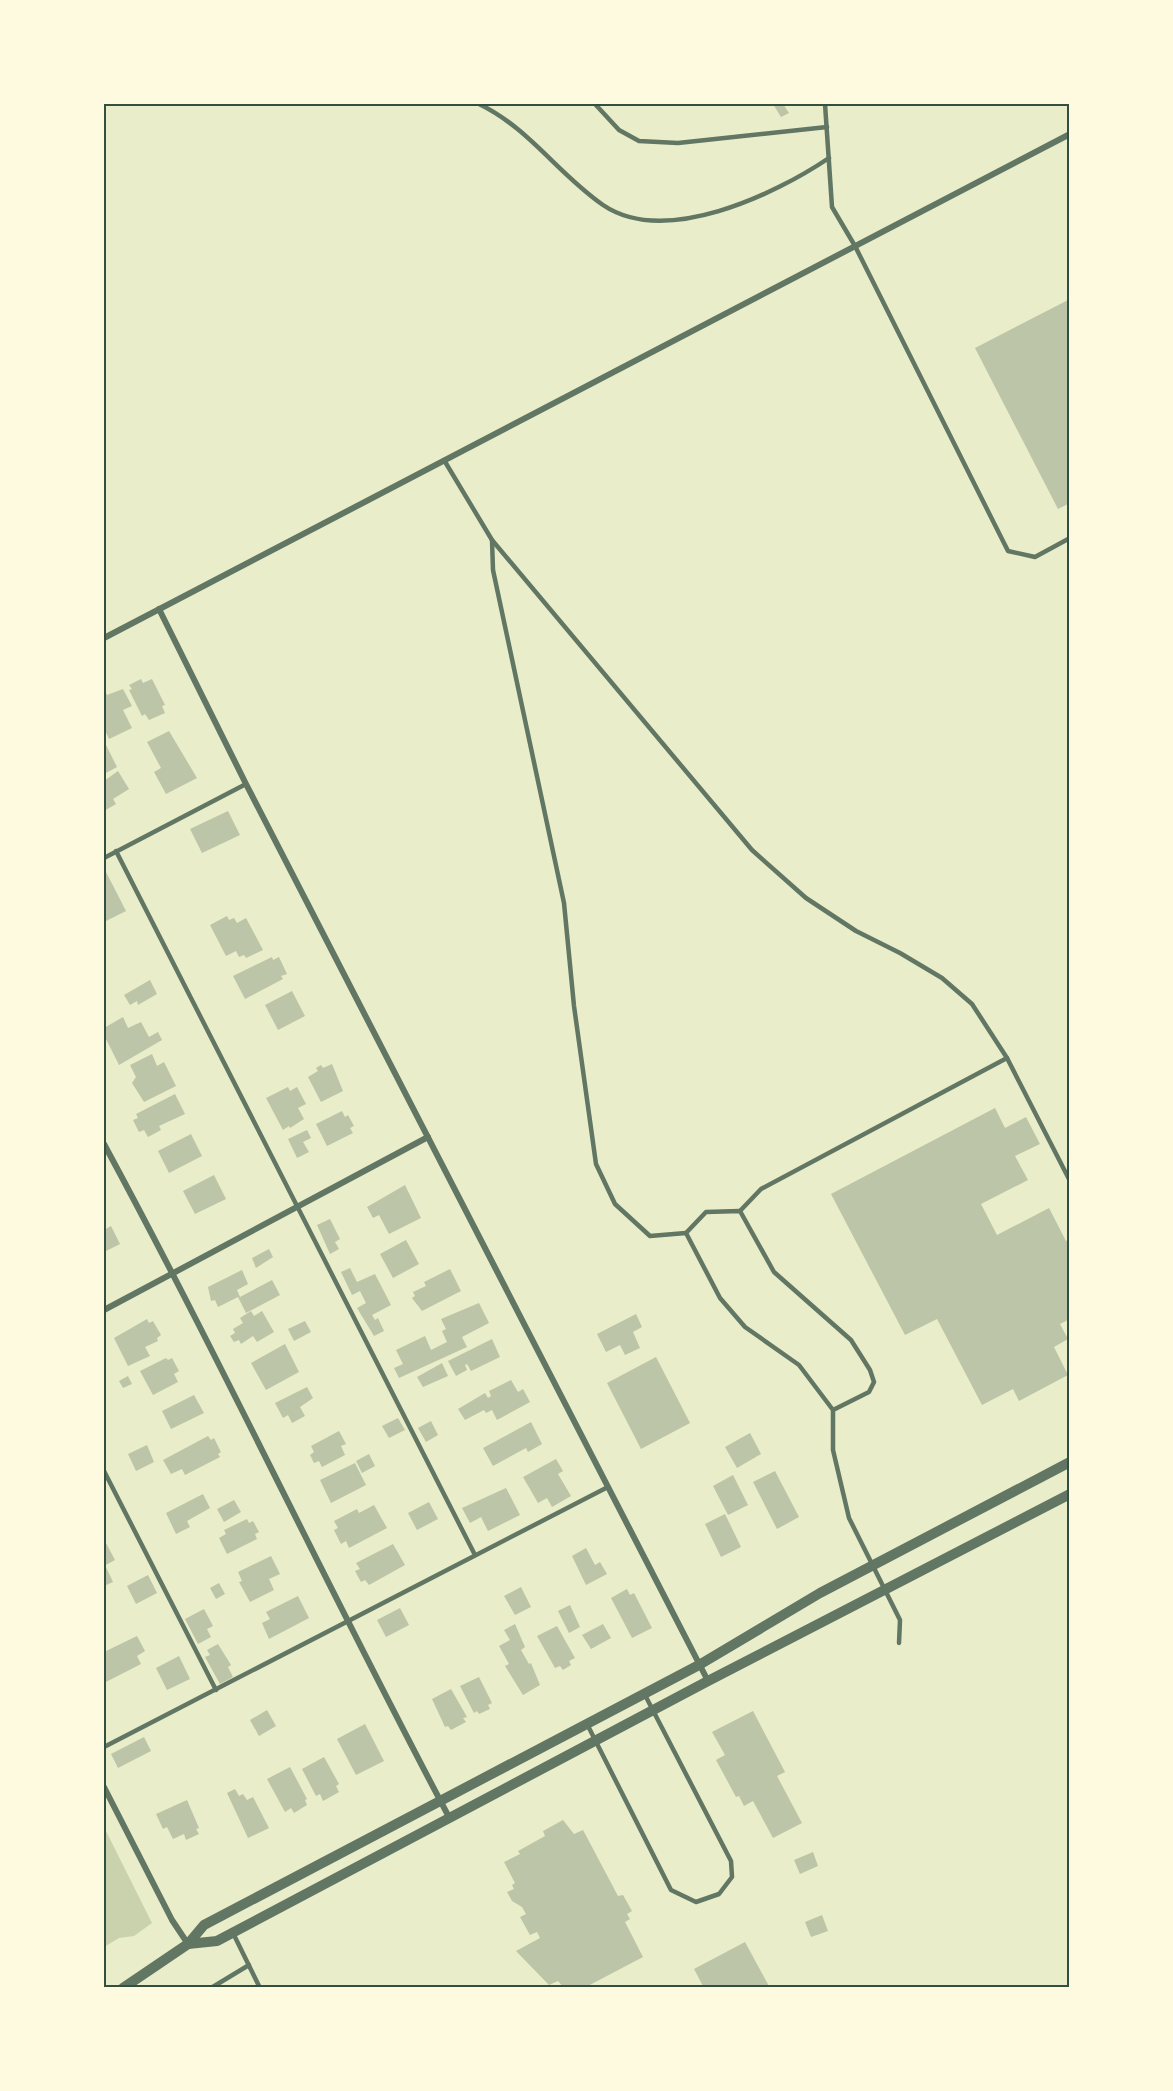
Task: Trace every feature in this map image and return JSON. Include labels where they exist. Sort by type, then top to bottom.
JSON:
[{"type":"street","points":[[104,638],[1070,134]]},
{"type":"street","points":[[159,609],[606,1488],[708,1681]]},
{"type":"street","points":[[104,1310],[299,1208],[428,1137]]},
{"type":"street","points":[[104,1144],[174,1274],[346,1622],[450,1819]]},
{"type":"street","points":[[123,1988],[188,1944],[204,1925],[699,1665],[820,1593],[1070,1462]]},
{"type":"street","points":[[188,1944],[217,1941],[708,1681],[1070,1494]]},
{"type":"street","points":[[104,1787],[172,1920],[188,1944]]},
{"type":"lane","points":[[479,104],[499,113],[531,139],[602,205],[627,219],[657,222],[719,211],[770,193],[829,158]]},
{"type":"lane","points":[[595,104],[619,130],[639,141],[678,143],[827,127]]},
{"type":"lane","points":[[825,104],[832,207],[855,246],[1008,551],[1035,557],[1070,538]]},
{"type":"lane","points":[[444,460],[492,540],[752,850],[806,898],[856,931],[942,978],[972,1004],[1007,1058],[1070,1181]]},
{"type":"lane","points":[[492,540],[493,570],[564,903],[574,1006],[596,1164],[615,1204],[650,1236],[686,1233],[706,1212],[740,1211],[761,1189],[1007,1058]]},
{"type":"lane","points":[[104,858],[246,784]]},
{"type":"lane","points":[[116,851],[475,1555]]},
{"type":"lane","points":[[740,1211],[774,1272],[851,1340],[870,1370],[874,1382],[869,1392],[833,1410]]},
{"type":"lane","points":[[686,1233],[720,1298],[745,1327],[799,1365],[833,1410],[833,1450],[849,1518],[900,1620],[899,1643]]},
{"type":"lane","points":[[104,1471],[216,1690]]},
{"type":"lane","points":[[104,1747],[606,1488]]},
{"type":"lane","points":[[588,1724],[671,1890],[696,1902],[719,1894],[732,1877],[731,1862],[644,1693]]},
{"type":"lane","points":[[233,1932],[260,1988]]},
{"type":"lane","points":[[211,1988],[249,1965]]},
{"type":"green space","points":[[104,1827],[152,1923],[134,1936],[119,1938],[104,1947]]},
{"type":"building","points":[[773,104],[783,104],[789,113],[781,117]]},
{"type":"building","points":[[1070,299],[1070,503],[1058,509],[975,348]]},
{"type":"building","points":[[141,679],[143,683],[152,679],[165,705],[162,706],[165,713],[149,720],[145,714],[142,716],[129,690],[132,689],[129,685]]},
{"type":"building","points":[[104,689],[107,695],[123,689],[132,706],[123,710],[132,728],[109,739],[104,728]]},
{"type":"building","points":[[169,731],[197,778],[166,794],[154,772],[161,768],[147,742]]},
{"type":"building","points":[[104,741],[117,767],[104,774]]},
{"type":"building","points":[[118,771],[129,789],[113,799],[116,804],[104,811],[104,781]]},
{"type":"building","points":[[228,811],[240,835],[202,853],[190,829]]},
{"type":"building","points":[[106,872],[126,911],[104,922],[104,873]]},
{"type":"building","points":[[227,916],[229,920],[234,918],[237,923],[246,918],[263,950],[246,958],[244,955],[239,957],[236,951],[226,956],[210,925]]},
{"type":"building","points":[[272,957],[273,960],[279,957],[287,974],[281,976],[283,979],[245,999],[233,976]]},
{"type":"building","points":[[150,980],[157,994],[138,1005],[137,1001],[130,1005],[124,995]]},
{"type":"building","points":[[292,991],[305,1016],[278,1030],[265,1005]]},
{"type":"building","points":[[123,1017],[128,1028],[141,1022],[149,1037],[158,1032],[162,1040],[119,1065],[104,1035],[104,1028]]},
{"type":"building","points":[[152,1054],[157,1066],[164,1062],[176,1086],[144,1102],[132,1083],[136,1077],[130,1065]]},
{"type":"building","points":[[332,1064],[343,1091],[321,1102],[308,1077],[318,1071],[316,1068],[321,1065],[323,1068]]},
{"type":"building","points":[[288,1087],[290,1091],[297,1087],[306,1104],[298,1108],[304,1119],[283,1130],[266,1098]]},
{"type":"building","points":[[175,1094],[185,1114],[159,1126],[161,1130],[148,1137],[144,1130],[139,1132],[133,1120],[138,1118],[136,1114]]},
{"type":"building","points":[[995,1108],[1005,1128],[1026,1117],[1040,1144],[1015,1156],[1028,1180],[981,1204],[997,1235],[1049,1208],[1066,1241],[1070,1239],[1070,1319],[1060,1324],[1068,1339],[1054,1347],[1068,1375],[1019,1401],[1013,1389],[982,1405],[937,1319],[905,1335],[831,1194]]},
{"type":"building","points":[[342,1111],[345,1117],[348,1115],[354,1126],[350,1128],[353,1133],[327,1146],[316,1124]]},
{"type":"building","points":[[307,1130],[311,1138],[303,1142],[309,1152],[297,1158],[288,1139]]},
{"type":"building","points":[[191,1134],[202,1156],[169,1173],[158,1151]]},
{"type":"building","points":[[214,1175],[226,1199],[195,1214],[183,1191]]},
{"type":"building","points":[[405,1185],[421,1218],[389,1234],[379,1215],[373,1218],[367,1207]]},
{"type":"building","points":[[330,1219],[340,1239],[335,1242],[339,1249],[330,1254],[317,1225]]},
{"type":"building","points":[[111,1226],[120,1244],[104,1252],[104,1230]]},
{"type":"building","points":[[406,1240],[419,1264],[393,1278],[380,1254]]},
{"type":"building","points":[[269,1249],[273,1257],[256,1268],[252,1258]]},
{"type":"building","points":[[350,1268],[357,1282],[375,1274],[391,1305],[372,1315],[375,1320],[378,1318],[384,1331],[374,1336],[357,1308],[366,1303],[360,1291],[352,1295],[341,1272]]},
{"type":"building","points":[[450,1269],[461,1291],[422,1311],[412,1298],[415,1296],[413,1292],[426,1286],[424,1282]]},
{"type":"building","points":[[242,1270],[248,1284],[237,1290],[240,1297],[272,1280],[280,1295],[246,1313],[238,1297],[218,1307],[215,1300],[211,1301],[208,1287]]},
{"type":"building","points":[[479,1303],[489,1323],[462,1337],[467,1347],[399,1378],[394,1368],[403,1364],[396,1350],[425,1336],[431,1350],[447,1342],[442,1331],[446,1329],[441,1319]]},
{"type":"building","points":[[251,1311],[254,1316],[262,1311],[274,1332],[257,1342],[253,1336],[241,1344],[239,1340],[234,1342],[230,1336],[235,1333],[233,1329],[243,1323],[240,1318]]},
{"type":"building","points":[[636,1314],[642,1327],[633,1332],[640,1348],[625,1355],[620,1345],[606,1352],[597,1334]]},
{"type":"building","points":[[147,1319],[149,1323],[153,1321],[161,1335],[157,1338],[158,1341],[145,1347],[150,1356],[128,1366],[114,1338]]},
{"type":"building","points":[[305,1321],[311,1332],[294,1341],[288,1329]]},
{"type":"building","points":[[492,1339],[500,1357],[471,1371],[467,1364],[465,1365],[467,1370],[456,1376],[448,1361]]},
{"type":"building","points":[[285,1344],[299,1372],[266,1390],[251,1363]]},
{"type":"building","points":[[656,1357],[690,1423],[641,1449],[607,1383]]},
{"type":"building","points":[[166,1358],[168,1360],[172,1358],[179,1371],[174,1374],[178,1382],[153,1395],[140,1371]]},
{"type":"building","points":[[442,1363],[448,1376],[423,1387],[417,1377]]},
{"type":"building","points":[[128,1376],[132,1384],[123,1388],[119,1381]]},
{"type":"building","points":[[511,1380],[518,1392],[523,1389],[530,1402],[497,1420],[492,1410],[486,1413],[484,1410],[465,1420],[458,1409],[485,1393],[488,1398],[491,1396],[489,1391]]},
{"type":"building","points":[[307,1387],[313,1398],[300,1407],[305,1416],[292,1423],[288,1415],[283,1418],[275,1403]]},
{"type":"building","points":[[194,1395],[204,1413],[171,1429],[162,1411]]},
{"type":"building","points":[[398,1418],[405,1430],[389,1438],[382,1426]]},
{"type":"building","points":[[431,1421],[438,1435],[426,1442],[418,1428]]},
{"type":"building","points":[[531,1422],[542,1444],[528,1452],[526,1448],[493,1466],[483,1448]]},
{"type":"building","points":[[339,1431],[346,1444],[341,1446],[345,1455],[322,1467],[319,1461],[314,1463],[310,1455],[314,1452],[311,1446]]},
{"type":"building","points":[[750,1433],[761,1454],[737,1468],[725,1447]]},
{"type":"building","points":[[208,1436],[211,1440],[214,1438],[221,1452],[218,1454],[220,1457],[185,1475],[182,1469],[171,1474],[163,1460]]},
{"type":"building","points":[[147,1445],[154,1462],[136,1471],[128,1454]]},
{"type":"building","points":[[369,1454],[375,1466],[362,1473],[356,1461]]},
{"type":"building","points":[[556,1459],[563,1471],[558,1474],[571,1496],[552,1507],[547,1498],[538,1503],[523,1477]]},
{"type":"building","points":[[355,1463],[366,1485],[331,1503],[320,1480]]},
{"type":"building","points":[[775,1471],[799,1517],[777,1529],[753,1482]]},
{"type":"building","points":[[733,1475],[748,1505],[728,1515],[713,1486]]},
{"type":"building","points":[[506,1488],[520,1515],[488,1531],[481,1517],[470,1523],[462,1508]]},
{"type":"building","points":[[203,1494],[210,1508],[187,1521],[190,1527],[176,1534],[166,1513]]},
{"type":"building","points":[[234,1500],[241,1512],[224,1522],[217,1509]]},
{"type":"building","points":[[429,1502],[438,1519],[417,1530],[408,1513]]},
{"type":"building","points":[[374,1505],[387,1528],[349,1548],[346,1541],[341,1544],[334,1530],[338,1528],[334,1521],[357,1509],[359,1513]]},
{"type":"building","points":[[725,1514],[741,1547],[721,1557],[705,1524]]},
{"type":"building","points":[[247,1519],[249,1523],[253,1521],[259,1532],[255,1534],[257,1539],[227,1554],[219,1538],[226,1534],[224,1530]]},
{"type":"building","points":[[106,1543],[115,1560],[104,1566],[104,1545]]},
{"type":"building","points":[[393,1544],[405,1565],[369,1585],[365,1580],[361,1582],[355,1571],[360,1569],[356,1563]]},
{"type":"building","points":[[586,1548],[595,1565],[600,1562],[607,1574],[586,1585],[572,1556]]},
{"type":"building","points":[[271,1556],[280,1574],[269,1579],[274,1590],[250,1602],[239,1582],[242,1581],[238,1572]]},
{"type":"building","points":[[106,1567],[113,1582],[104,1586],[104,1569]]},
{"type":"building","points":[[148,1575],[157,1593],[136,1604],[127,1586]]},
{"type":"building","points":[[219,1583],[225,1594],[216,1599],[210,1588]]},
{"type":"building","points":[[521,1587],[531,1607],[515,1615],[504,1596]]},
{"type":"building","points":[[627,1589],[630,1595],[634,1593],[652,1628],[632,1638],[611,1598]]},
{"type":"building","points":[[298,1596],[309,1618],[269,1639],[262,1623],[270,1619],[266,1612]]},
{"type":"building","points":[[570,1605],[580,1627],[569,1633],[558,1611]]},
{"type":"building","points":[[400,1608],[409,1625],[386,1637],[377,1620]]},
{"type":"building","points":[[204,1609],[213,1626],[207,1629],[211,1637],[198,1644],[185,1619]]},
{"type":"building","points":[[515,1624],[525,1647],[521,1650],[529,1664],[531,1663],[540,1685],[523,1695],[505,1666],[509,1664],[499,1646],[510,1640],[504,1630]]},
{"type":"building","points":[[603,1624],[611,1638],[591,1649],[582,1635]]},
{"type":"building","points":[[557,1626],[575,1658],[569,1661],[571,1665],[563,1670],[560,1666],[555,1668],[537,1636]]},
{"type":"building","points":[[137,1636],[145,1651],[137,1656],[141,1664],[104,1683],[104,1652]]},
{"type":"building","points":[[218,1644],[231,1665],[228,1667],[233,1677],[220,1684],[205,1657],[210,1655],[207,1650]]},
{"type":"building","points":[[179,1656],[190,1679],[167,1690],[156,1668]]},
{"type":"building","points":[[479,1677],[492,1703],[488,1705],[490,1709],[479,1714],[477,1711],[474,1713],[460,1686]]},
{"type":"building","points":[[451,1689],[467,1717],[463,1718],[466,1722],[451,1730],[448,1726],[445,1727],[432,1699]]},
{"type":"building","points":[[267,1710],[276,1726],[259,1736],[250,1720]]},
{"type":"building","points":[[753,1711],[785,1772],[777,1776],[802,1823],[773,1838],[753,1801],[744,1806],[739,1796],[736,1797],[716,1760],[725,1755],[712,1732]]},
{"type":"building","points":[[365,1724],[384,1761],[356,1775],[337,1739]]},
{"type":"building","points":[[144,1737],[151,1751],[118,1768],[111,1754]]},
{"type":"building","points":[[324,1757],[339,1784],[336,1786],[339,1792],[323,1801],[320,1794],[316,1796],[302,1769]]},
{"type":"building","points":[[290,1767],[307,1799],[305,1800],[307,1805],[294,1813],[291,1808],[285,1812],[267,1779]]},
{"type":"building","points":[[235,1789],[239,1796],[243,1794],[247,1800],[253,1797],[269,1828],[248,1838],[227,1793]]},
{"type":"building","points":[[187,1800],[199,1828],[196,1829],[199,1834],[186,1840],[184,1834],[173,1839],[167,1827],[163,1829],[156,1814]]},
{"type":"building","points":[[563,1820],[574,1834],[583,1830],[618,1896],[623,1895],[632,1911],[627,1914],[630,1919],[625,1922],[643,1957],[584,1988],[564,1988],[558,1981],[549,1985],[516,1951],[540,1938],[537,1932],[530,1935],[520,1917],[526,1914],[522,1907],[512,1901],[507,1892],[514,1889],[512,1885],[515,1883],[504,1862],[520,1854],[518,1851],[545,1836],[543,1831]]},
{"type":"building","points":[[813,1852],[818,1866],[800,1874],[794,1860]]},
{"type":"building","points":[[822,1915],[828,1931],[811,1937],[805,1922]]},
{"type":"building","points":[[745,1942],[770,1988],[704,1988],[694,1969]]}]
